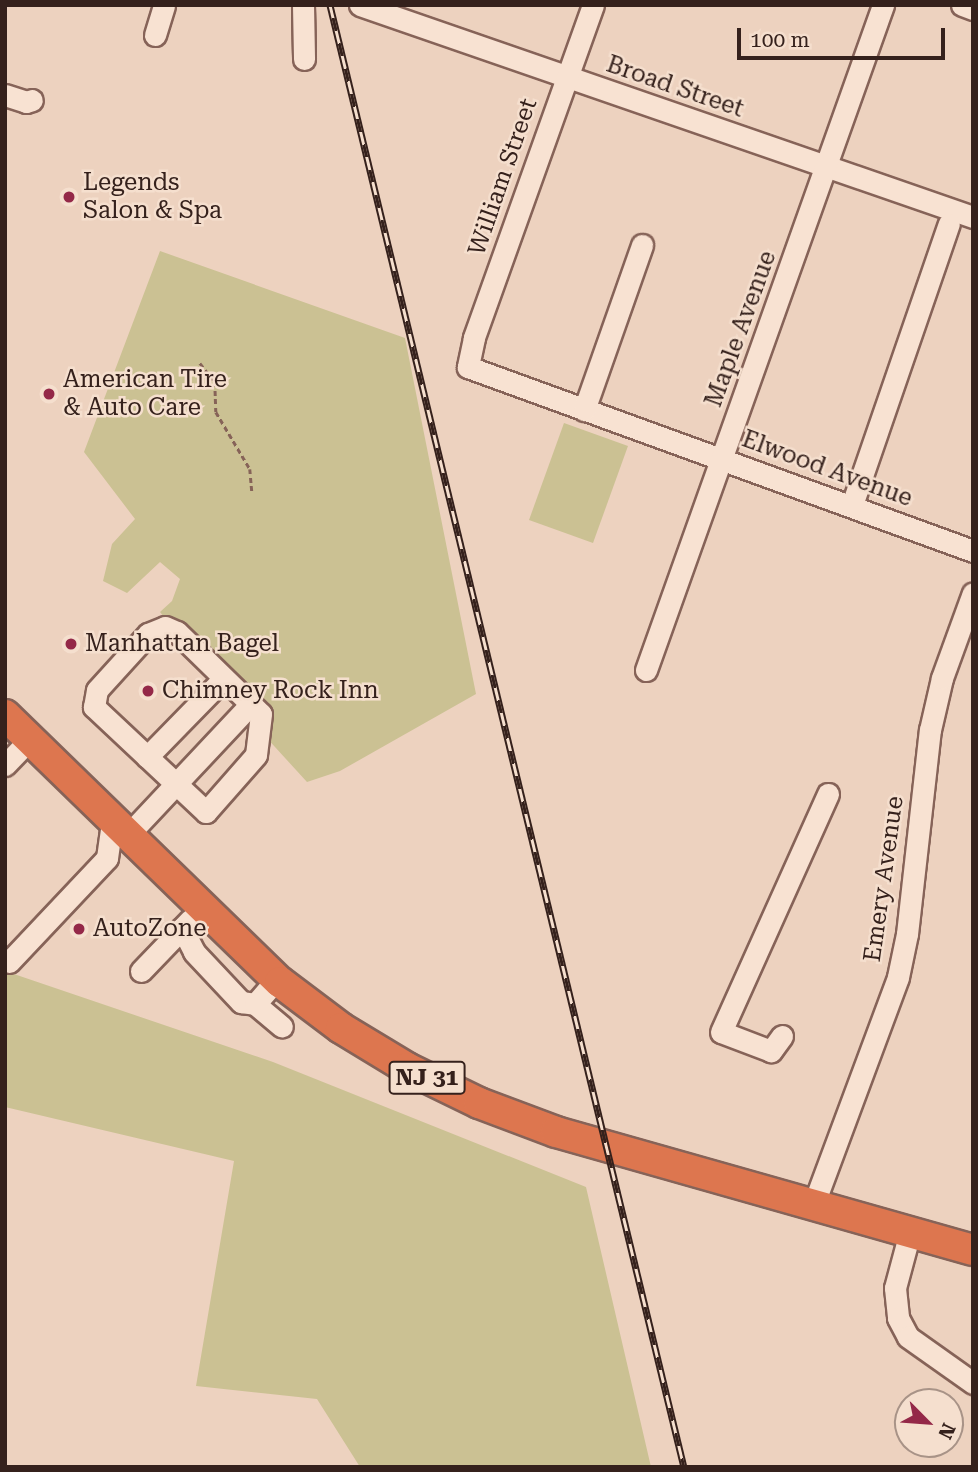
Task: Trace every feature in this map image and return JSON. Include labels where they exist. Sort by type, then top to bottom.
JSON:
[{"type":"highway","name":"NJ 31","points":[[5,715],[127,835],[192,918],[374,1050],[479,1103],[582,1140],[973,1250]]},
{"type":"street","points":[[155,35],[164,5]]},
{"type":"street","points":[[303,5],[304,59]]},
{"type":"street","name":"Broad Street","points":[[360,5],[973,217]]},
{"type":"street","name":"William Street","points":[[468,367],[474,338],[593,5]]},
{"type":"street","name":"Maple Avenue","points":[[646,670],[883,5]]},
{"type":"street","points":[[962,5],[973,9]]},
{"type":"street","points":[[5,94],[26,102],[32,100]]},
{"type":"street","points":[[852,505],[949,225]]},
{"type":"street","points":[[584,410],[642,245]]},
{"type":"street","name":"Elwood Avenue","points":[[468,367],[973,551]]},
{"type":"street","name":"Emery Avenue","points":[[813,1206],[898,976],[907,934],[930,730],[942,678],[973,593]]},
{"type":"street","points":[[165,627],[177,632],[224,677],[261,714],[256,755],[206,812],[94,707],[97,690],[148,634],[165,627]]},
{"type":"street","points":[[147,757],[224,677]]},
{"type":"street","points":[[9,962],[127,835],[177,786],[250,704]]},
{"type":"street","points":[[5,765],[30,738]]},
{"type":"street","points":[[782,1036],[771,1051],[721,1032],[828,794]]},
{"type":"street","points":[[107,858],[127,835]]},
{"type":"street","points":[[141,971],[192,918]]},
{"type":"street","points":[[192,918],[194,952],[241,1002],[255,1004],[282,1027]]},
{"type":"street","points":[[255,1004],[277,979]]},
{"type":"street","points":[[909,1232],[895,1288],[898,1318],[908,1337],[973,1383]]},
{"type":"path","points":[[200,363],[215,382],[216,412],[250,469],[252,493]]},
{"type":"shaded area","points":[[160,251],[405,338],[476,694],[340,771],[307,782],[232,700],[160,612],[172,601],[180,579],[160,562],[127,593],[103,581],[112,544],[135,519],[84,452]]},
{"type":"shaded area","points":[[564,423],[628,446],[593,543],[529,520]]},
{"type":"shaded area","points":[[5,971],[273,1062],[586,1187],[651,1467],[360,1467],[317,1399],[196,1386],[234,1161],[5,1107]]},
{"type":"railway","points":[[330,5],[684,1467]]},
{"type":"place","name":"Legends Salon & Spa","points":[[69,197]]},
{"type":"place","name":"American Tire & Auto Care","points":[[49,394]]},
{"type":"place","name":"Manhattan Bagel","points":[[71,644]]},
{"type":"place","name":"Chimney Rock Inn","points":[[148,691]]},
{"type":"place","name":"AutoZone","points":[[79,929]]}]
